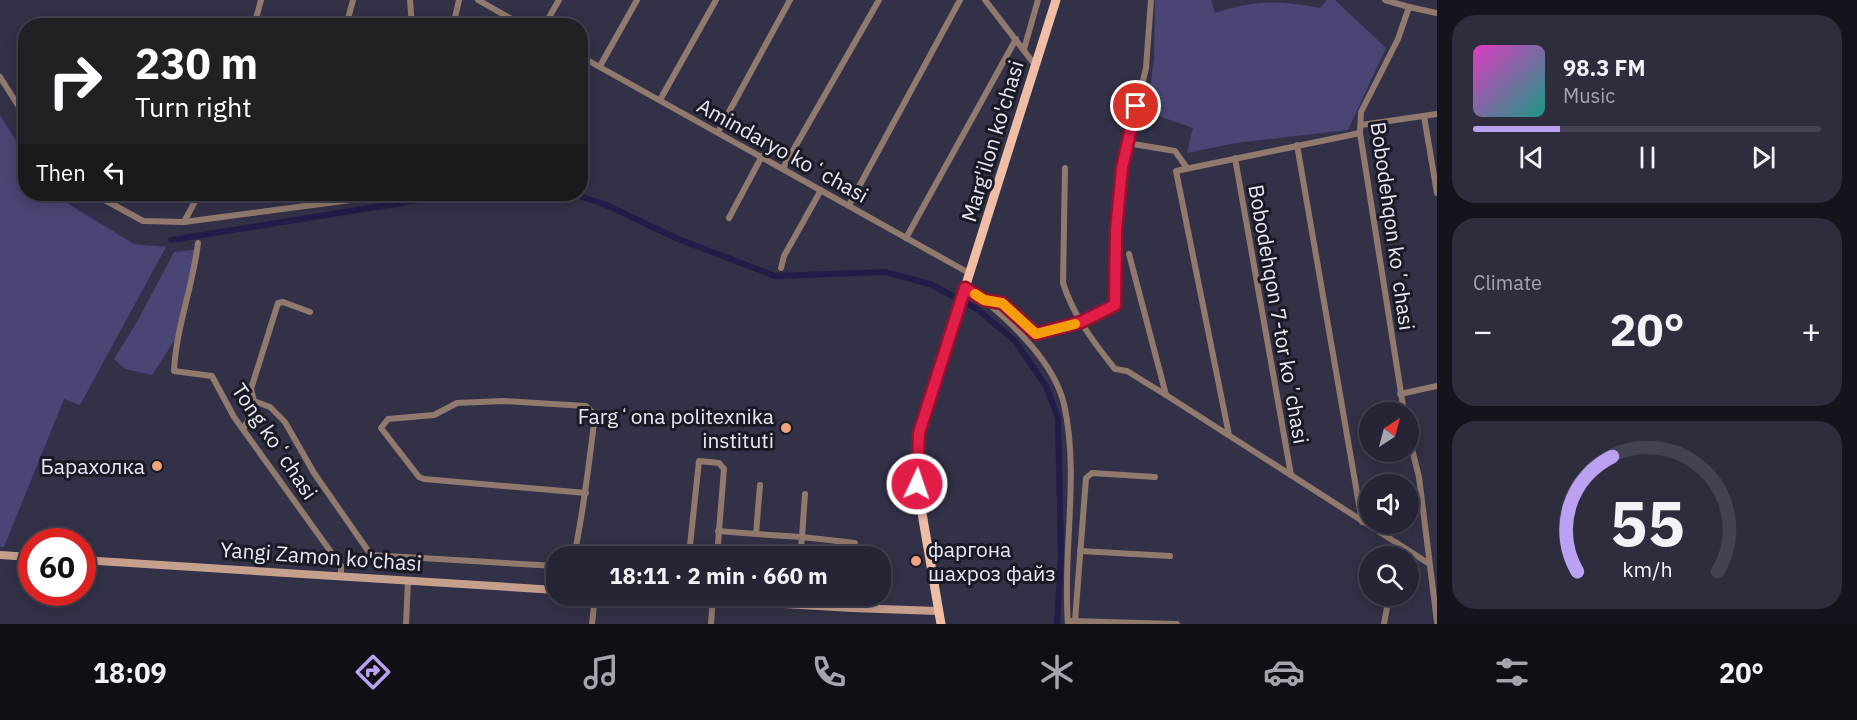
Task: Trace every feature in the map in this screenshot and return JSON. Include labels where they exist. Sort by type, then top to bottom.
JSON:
[{"type":"main road","name":"Marg'ilon ko'chasi","points":[[938,610],[917,484],[919,433],[1056,0]]},
{"type":"main road","points":[[938,610],[940,624]]},
{"type":"street","points":[[256,18],[261,0]]},
{"type":"street","points":[[348,18],[353,0]]},
{"type":"street","points":[[410,0],[411,18]]},
{"type":"street","points":[[455,18],[459,0]]},
{"type":"street","points":[[549,18],[559,0]]},
{"type":"street","points":[[600,66],[638,0]]},
{"type":"street","points":[[660,100],[716,0]]},
{"type":"street","points":[[718,132],[790,0]]},
{"type":"street","points":[[783,168],[879,0]]},
{"type":"street","points":[[849,205],[960,0]]},
{"type":"street","points":[[985,0],[1035,65]]},
{"type":"street","points":[[964,291],[984,300],[1002,303],[1036,334],[1081,322],[1115,305],[1116,231],[1126,143],[1146,68],[1151,0]]},
{"type":"street","points":[[1385,0],[1437,13]]},
{"type":"street","name":"Bobodehqon koʼchasi","points":[[1402,402],[1360,129],[1361,112],[1417,0]]},
{"type":"street","points":[[480,1],[510,18]]},
{"type":"street","points":[[1024,49],[1036,1]]},
{"type":"street","points":[[906,238],[1016,39]]},
{"type":"street","name":"Amindaryo koʻchasi","points":[[588,60],[969,273]]},
{"type":"street","points":[[0,77],[18,105]]},
{"type":"street","points":[[1229,436],[1175,174],[1179,169],[1437,114]]},
{"type":"street","points":[[1424,116],[1437,193]]},
{"type":"street","points":[[1126,143],[1175,151],[1187,168]]},
{"type":"street","points":[[1297,145],[1359,505]]},
{"type":"street","points":[[729,218],[762,156]]},
{"type":"street","name":"Bobodehqon 7-tor koʼchasi","points":[[1235,158],[1291,475]]},
{"type":"street","points":[[1065,168],[1063,283],[1081,322],[1115,369],[1126,371],[1359,520]]},
{"type":"street","points":[[781,268],[784,256],[821,190]]},
{"type":"street","points":[[107,201],[143,221],[184,222],[344,201]]},
{"type":"street","points":[[184,222],[195,201]]},
{"type":"street","name":"Tong koʻchasi","points":[[198,243],[174,371],[212,376],[243,429],[341,566],[341,574]]},
{"type":"street","points":[[1129,254],[1166,396]]},
{"type":"street","points":[[984,300],[1012,324],[1041,359],[1064,403],[1069,451],[1071,521],[1070,622]]},
{"type":"street","points":[[243,429],[253,412],[252,388],[278,303],[283,302],[310,312]]},
{"type":"street","points":[[1400,394],[1437,386]]},
{"type":"street","points":[[576,546],[586,493],[595,415],[585,406],[503,400],[457,403],[434,415],[388,420],[381,428],[419,477],[424,479],[586,493]]},
{"type":"street","points":[[254,401],[270,407],[285,422],[314,473],[370,555],[546,565]]},
{"type":"street","points":[[690,546],[699,461],[722,464],[717,546]]},
{"type":"street","points":[[1415,462],[1437,622]]},
{"type":"street","points":[[1070,622],[1088,474],[1155,477]]},
{"type":"street","points":[[756,534],[760,485]]},
{"type":"street","points":[[801,546],[805,494]]},
{"type":"street","points":[[718,531],[802,537],[855,543],[855,546]]},
{"type":"street","points":[[1382,534],[1428,563]]},
{"type":"street","points":[[1080,551],[1170,556]]},
{"type":"street","points":[[0,555],[18,556]]},
{"type":"street","name":"Yangi Zamon ko'chasi","points":[[96,561],[341,574],[408,581],[546,589]]},
{"type":"street","points":[[406,624],[408,581]]},
{"type":"street","points":[[592,624],[594,606]]},
{"type":"street","points":[[711,624],[712,606]]},
{"type":"street","points":[[838,606],[938,610]]},
{"type":"street","points":[[1384,624],[1387,606]]},
{"type":"street","points":[[1070,622],[1177,624]]},
{"type":"shaded area","points":[[1155,0],[1211,0],[1215,13],[1267,3],[1320,8],[1327,0],[1335,0],[1386,48],[1348,130],[1236,143],[1187,153],[1193,128],[1147,112],[1154,59]]},
{"type":"shaded area","points":[[0,115],[18,144],[18,201],[65,201],[134,244],[166,247],[80,405],[64,399],[4,547],[0,547]]},
{"type":"shaded area","points":[[195,250],[176,338],[152,375],[125,369],[114,359],[137,322],[174,252]]},
{"type":"waterway","points":[[588,199],[678,239],[775,276],[885,272],[930,284],[977,309],[1015,341],[1046,386],[1058,418],[1061,556],[1057,624]]},
{"type":"waterway","points":[[171,240],[413,201]]},
{"type":"slow traffic","points":[[975,294],[984,300],[1002,303],[1036,334],[1075,324]]},
{"type":"place","name":"Fargʻona politexnika instituti","points":[[786,428]]},
{"type":"place","name":"Барахолка","points":[[157,466]]},
{"type":"place","name":"фаргона шахроз файз","points":[[916,561]]},
{"type":"route","points":[[917,484],[919,433],[965,288],[984,300],[1002,303],[1036,334],[1081,322],[1115,305],[1118,259],[1116,231],[1122,168],[1136,106]]}]
